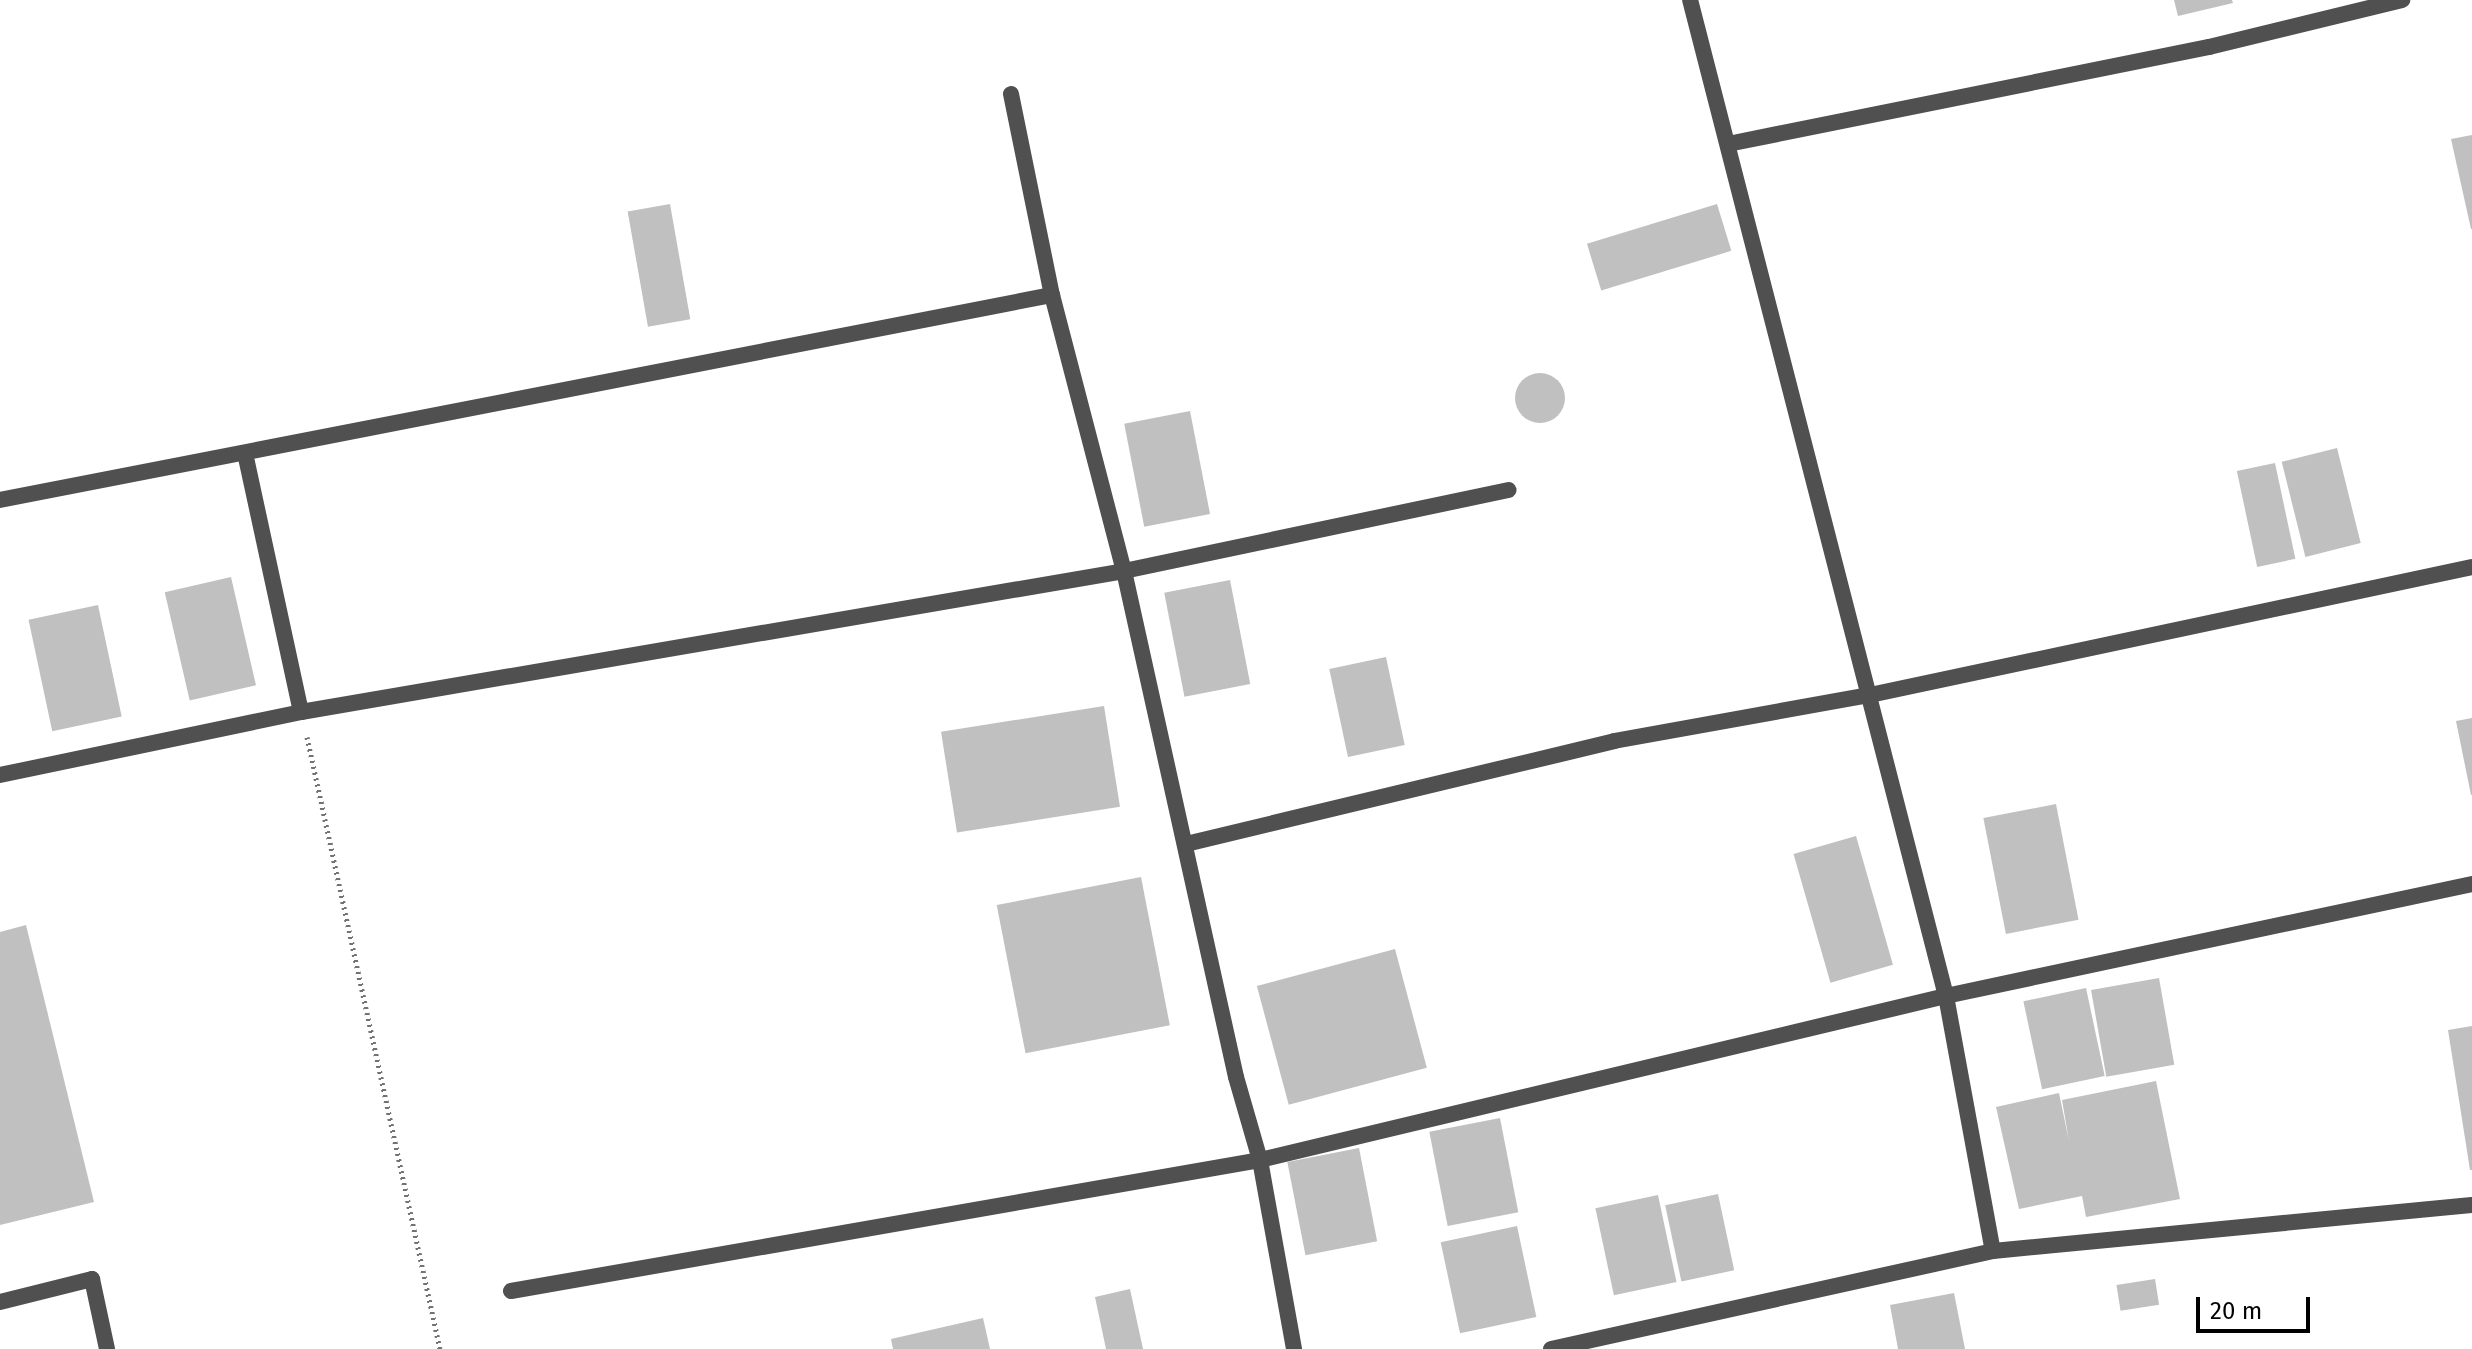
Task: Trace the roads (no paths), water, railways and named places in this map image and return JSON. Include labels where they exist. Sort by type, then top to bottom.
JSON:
[{"type":"street","points":[[1690,0],[1809,473],[1870,695],[1946,996],[1993,1251]]},
{"type":"street","points":[[1728,144],[2209,47],[2402,0]]},
{"type":"street","points":[[1011,94],[1052,295],[1124,571],[1236,1077],[1260,1160],[1294,1349]]},
{"type":"street","points":[[0,500],[1052,295]]},
{"type":"street","points":[[245,453],[301,712]]},
{"type":"street","points":[[0,775],[301,712],[1124,571],[1509,490]]},
{"type":"street","points":[[1186,844],[1614,741],[1870,695],[2472,567]]},
{"type":"street","points":[[511,1291],[1260,1160],[1946,996],[2472,884]]},
{"type":"street","points":[[1551,1349],[1993,1251],[2472,1205]]},
{"type":"street","points":[[0,1302],[92,1279],[107,1349]]}]
